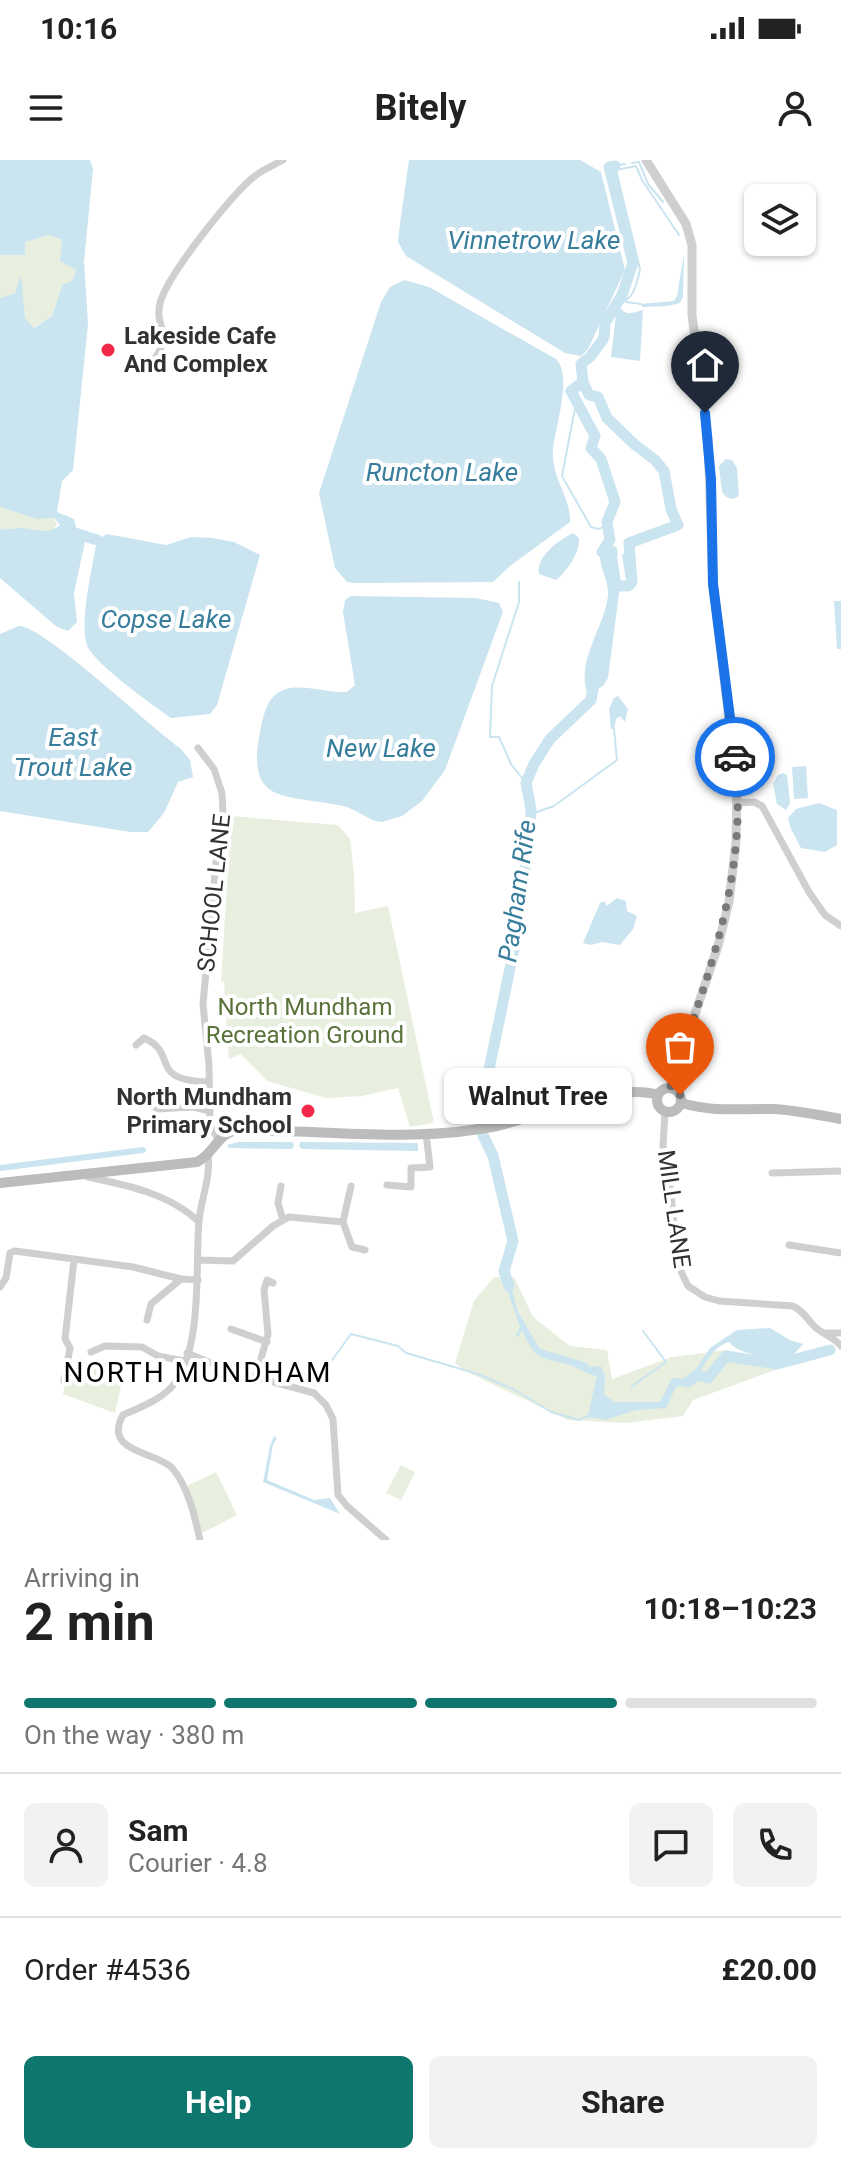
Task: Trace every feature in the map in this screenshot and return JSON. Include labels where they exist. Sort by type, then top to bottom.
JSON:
[{"type":"main road","points":[[670,1088],[678,1092],[681,1103],[673,1112],[665,1111],[659,1107],[658,1095],[663,1089],[670,1088]]},
{"type":"main road","points":[[0,1183],[197,1162],[208,1155],[218,1139],[233,1131],[426,1133],[497,1126],[615,1095],[643,1092],[658,1095]]},
{"type":"main road","points":[[681,1103],[719,1111],[770,1109],[841,1119]]},
{"type":"street","points":[[153,361],[164,343],[161,302],[182,262],[246,184],[283,160]]},
{"type":"street","points":[[646,160],[686,224],[692,245],[692,326],[708,438],[713,584],[737,773],[729,902],[718,946],[670,1088]]},
{"type":"street","name":"SCHOOL LANE","points":[[198,748],[214,769],[222,793],[223,812],[203,1004],[210,1125],[218,1139]]},
{"type":"street","points":[[737,803],[754,802],[762,806],[809,892],[825,915],[841,926]]},
{"type":"street","points":[[140,1029],[144,1038],[158,1047],[172,1075],[193,1082],[209,1082]]},
{"type":"street","points":[[136,1045],[144,1038]]},
{"type":"street","points":[[141,1093],[151,1105],[163,1109],[177,1106],[210,1111]]},
{"type":"street","points":[[139,1109],[151,1105]]},
{"type":"street","name":"MILL LANE","points":[[665,1111],[665,1162],[671,1192],[677,1263],[688,1286],[705,1297],[719,1301],[793,1306],[824,1333],[838,1336]]},
{"type":"street","points":[[387,1185],[411,1187],[411,1168],[430,1167],[426,1133]]},
{"type":"street","points":[[200,1540],[174,1470],[165,1463],[135,1452],[123,1439],[120,1427],[123,1415],[163,1395],[175,1383],[186,1357],[198,1280],[199,1222],[208,1155]]},
{"type":"street","points":[[772,1173],[782,1176],[841,1171]]},
{"type":"street","points":[[78,1174],[147,1192],[183,1208],[199,1222]]},
{"type":"street","points":[[281,1186],[278,1203],[283,1220]]},
{"type":"street","points":[[351,1186],[343,1222],[352,1247],[365,1250]]},
{"type":"street","points":[[199,1260],[233,1261],[283,1220],[298,1216],[343,1222]]},
{"type":"street","points":[[789,1245],[841,1253]]},
{"type":"street","points":[[0,1287],[6,1278],[10,1253],[15,1251],[133,1267],[198,1280]]},
{"type":"street","points":[[64,1381],[70,1348],[65,1339],[74,1260]]},
{"type":"street","points":[[147,1320],[151,1304],[181,1279]]},
{"type":"street","points":[[256,1376],[267,1342],[264,1290],[267,1280],[273,1283]]},
{"type":"street","points":[[231,1329],[267,1342]]},
{"type":"street","points":[[838,1336],[841,1346]]},
{"type":"street","points":[[91,1352],[105,1346],[142,1347],[158,1356],[186,1357],[314,1393],[326,1405],[333,1419],[338,1495],[386,1540]]},
{"type":"green space","points":[[50,235],[62,240],[76,270],[72,281],[63,285],[52,316],[33,328],[25,318],[21,278],[15,293],[0,298],[0,255],[25,255],[25,242]]},
{"type":"green space","points":[[0,507],[37,519],[53,518],[57,524],[54,530],[48,531],[0,529]]},
{"type":"green space","name":"North Mundham Recreation Ground","points":[[231,816],[338,825],[350,839],[355,913],[388,906],[434,1123],[410,1127],[398,1088],[362,1096],[326,1098],[267,1081],[241,1054],[229,1059],[224,982],[221,982]]},
{"type":"green space","points":[[494,1277],[514,1277],[533,1317],[570,1346],[607,1350],[612,1379],[672,1357],[727,1350],[751,1358],[786,1353],[791,1364],[693,1400],[683,1416],[626,1423],[568,1420],[467,1372],[455,1363],[474,1301]]},
{"type":"green space","points":[[68,1366],[124,1372],[115,1413],[63,1394]]},
{"type":"green space","points":[[401,1465],[415,1472],[401,1500],[386,1493]]},
{"type":"green space","points":[[216,1472],[237,1515],[202,1533],[185,1487]]},
{"type":"water","points":[[0,160],[90,160],[93,169],[84,262],[88,324],[73,470],[62,481],[57,512],[74,519],[77,531],[86,537],[74,593],[77,622],[68,631],[57,627],[0,578],[0,529],[46,531],[60,525],[54,518],[37,519],[0,507],[0,298],[15,293],[21,275],[25,318],[34,328],[52,316],[63,284],[72,281],[76,270],[60,261],[62,240],[50,235],[25,242],[25,255],[0,255]]},
{"type":"water","name":"Vinnetrow Lake","points":[[409,160],[580,160],[601,172],[625,270],[588,349],[581,356],[565,353],[406,256],[398,242]]},
{"type":"water","points":[[684,254],[683,297],[680,303],[642,307],[641,304],[674,301]]},
{"type":"water","name":"Runcton Lake","points":[[404,280],[429,287],[556,359],[561,367],[562,402],[553,460],[570,522],[493,582],[354,583],[347,582],[335,568],[319,493],[381,302],[390,287]]},
{"type":"water","points":[[616,304],[628,313],[643,310],[640,361],[611,357],[616,314],[612,311]]},
{"type":"water","points":[[726,459],[732,460],[737,468],[739,496],[733,499],[722,492],[719,466]]},
{"type":"water","points":[[573,533],[579,538],[579,544],[564,572],[556,580],[539,574],[544,555]]},
{"type":"water","name":"Copse Lake","points":[[107,534],[166,545],[191,537],[212,538],[234,542],[260,555],[217,705],[210,714],[171,718],[111,673],[87,645],[85,623],[90,578],[97,540]]},
{"type":"water","points":[[616,551],[621,582],[626,581],[622,554],[629,554],[632,582],[628,586],[620,586],[608,678],[603,686],[593,691],[592,696],[588,696],[585,670],[608,596],[600,558],[603,552]]},
{"type":"water","name":"New Lake","points":[[351,596],[476,598],[499,603],[503,612],[445,770],[422,801],[402,816],[382,822],[343,806],[272,791],[263,783],[258,769],[257,749],[262,722],[267,706],[276,694],[286,689],[300,688],[347,692],[355,685],[343,612],[345,600]]},
{"type":"water","points":[[834,601],[841,601],[841,649],[837,649]]},
{"type":"water","name":"East Trout Lake","points":[[19,626],[32,630],[73,659],[180,748],[190,760],[193,777],[178,782],[164,813],[148,832],[130,832],[0,811],[0,634]]},
{"type":"water","points":[[618,696],[628,709],[625,722],[620,716],[614,729],[611,729],[609,709]]},
{"type":"water","points":[[806,766],[808,798],[794,799],[792,767]]},
{"type":"water","points":[[783,773],[787,775],[790,803],[786,810],[777,804],[773,784]]},
{"type":"water","points":[[819,803],[837,810],[837,845],[825,852],[801,848],[788,818],[796,809]]},
{"type":"water","points":[[617,898],[626,901],[627,911],[637,916],[633,929],[620,945],[583,943],[600,903],[604,901],[607,906]]},
{"type":"water","points":[[238,1142],[293,1142],[294,1146],[292,1149],[229,1148],[227,1145]]},
{"type":"water","points":[[300,1142],[418,1143],[418,1151],[303,1149],[299,1147]]},
{"type":"water","points":[[507,1271],[518,1312],[540,1349],[585,1362],[590,1367],[601,1366],[605,1376],[604,1395],[615,1402],[660,1402],[672,1378],[689,1379],[710,1348],[737,1330],[770,1328],[803,1344],[790,1356],[773,1358],[756,1356],[729,1342],[723,1344],[713,1353],[693,1384],[676,1387],[666,1408],[636,1410],[606,1420],[587,1419],[597,1376],[538,1355],[530,1347],[522,1330],[518,1338],[516,1335],[520,1327],[501,1272]]},
{"type":"water","points":[[274,1436],[277,1438],[267,1480],[314,1500],[330,1498],[340,1514],[263,1482]]},
{"type":"waterway","points":[[632,163],[639,162],[648,184],[663,202]]},
{"type":"waterway","points":[[615,166],[625,164]]},
{"type":"waterway","name":"Pagham Rife","points":[[612,556],[612,551],[602,552],[610,540],[607,522],[615,502],[601,459],[591,448],[595,436],[571,391],[583,382],[581,364],[604,338],[605,323],[622,295],[633,263],[609,167],[615,166]]},
{"type":"waterway","points":[[616,304],[631,296],[640,269],[616,170],[636,166],[679,235]]},
{"type":"waterway","points":[[626,302],[641,304]]},
{"type":"waterway","name":"Pagham Rife","points":[[583,382],[589,395],[598,397],[607,418],[664,471],[671,509],[678,525],[629,543],[632,582],[628,586],[615,586]]},
{"type":"waterway","points":[[576,403],[562,476],[591,527],[598,529],[608,526]]},
{"type":"waterway","points":[[75,533],[97,540]]},
{"type":"waterway","points":[[519,582],[519,602],[492,686],[490,737],[499,737],[511,764],[526,783]]},
{"type":"waterway","name":"Pagham Rife","points":[[480,1124],[514,949],[530,832],[531,809],[526,783],[550,739],[591,700],[595,678]]},
{"type":"waterway","points":[[531,814],[554,806],[617,760],[614,729]]},
{"type":"waterway","name":"Pagham Rife","points":[[481,1131],[493,1156],[513,1241],[504,1271],[509,1286]]},
{"type":"waterway","points":[[0,1168],[143,1150]]},
{"type":"waterway","points":[[631,1387],[666,1362],[643,1331]]},
{"type":"waterway","points":[[314,1385],[351,1334],[398,1346],[406,1353],[478,1374],[515,1390],[551,1412],[579,1420],[588,1416]]},
{"type":"waterway","name":"Pagham Rife","points":[[688,1382],[697,1375],[708,1378],[726,1356],[777,1364],[830,1350]]},
{"type":"way so far","points":[[680,1095],[670,1088],[718,946],[729,902],[737,825],[735,757]]},
{"type":"place","name":"Lakeside Cafe And Complex","points":[[108,350]]},
{"type":"place","name":"Walnut Tree","points":[[680,1095]]},
{"type":"place","name":"North Mundham Primary School","points":[[308,1111]]},
{"type":"district","name":"NORTH MUNDHAM","points":[[198,1372]]},
{"type":"route","points":[[705,413],[711,480],[713,584],[735,757]]}]
